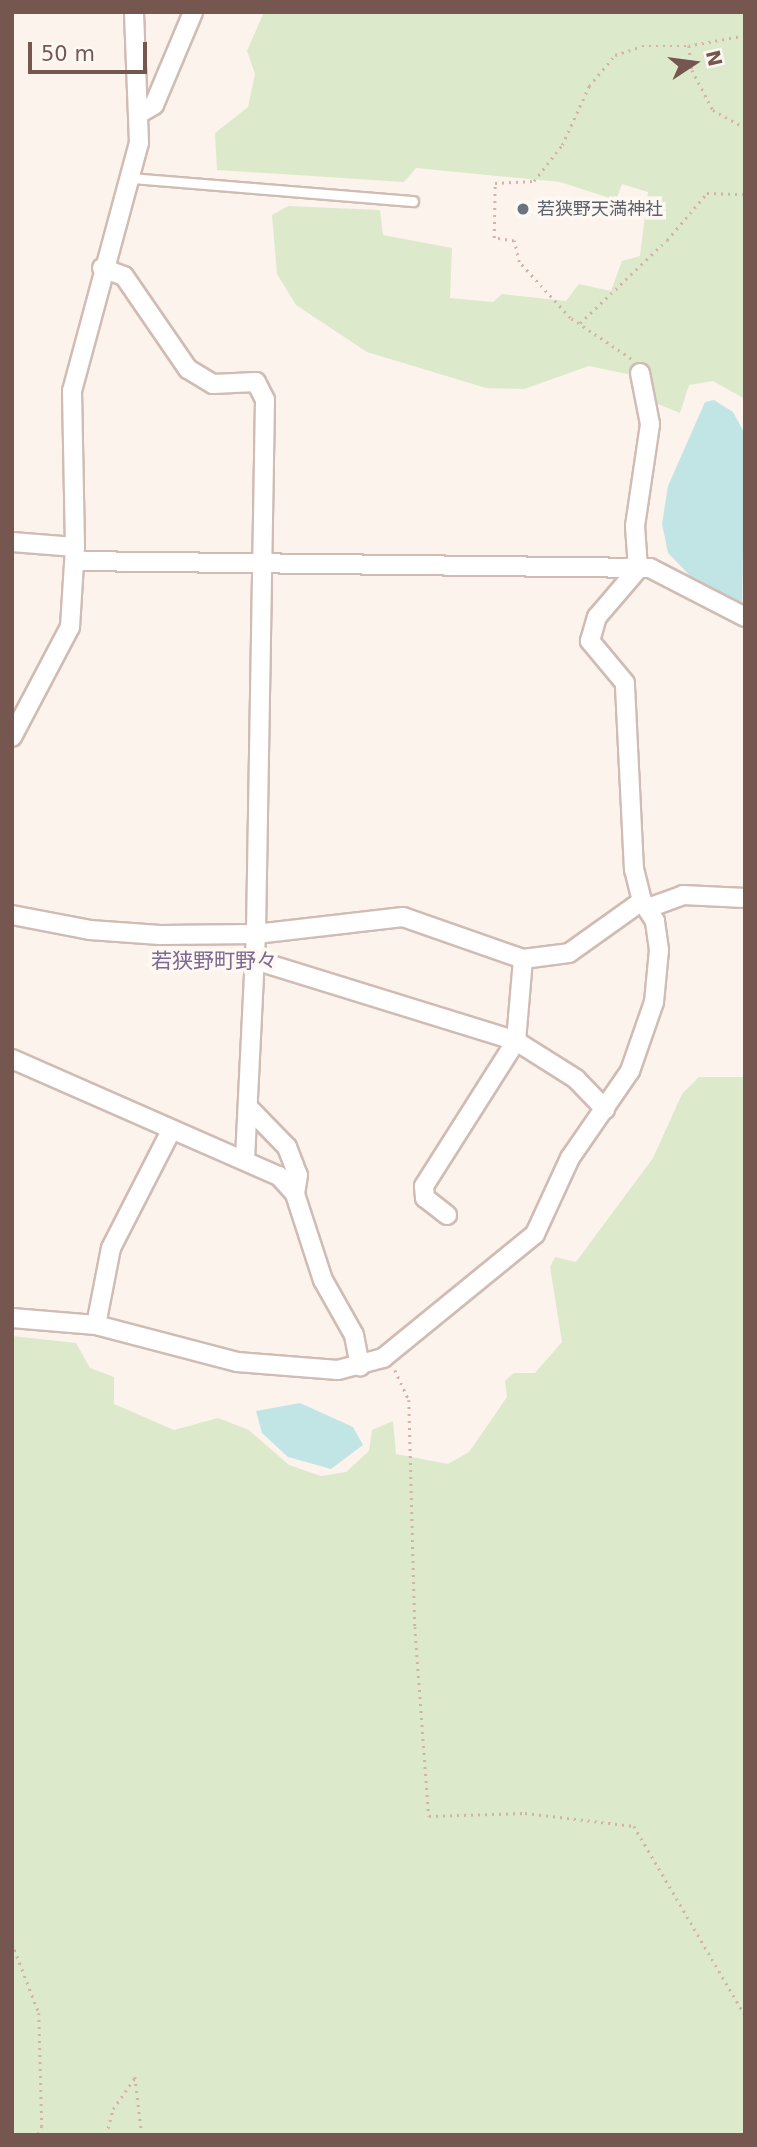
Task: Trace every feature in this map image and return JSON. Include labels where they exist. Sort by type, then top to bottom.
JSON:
[{"type":"street","points":[[12,737],[70,627],[75,554],[72,391],[102,268],[131,178],[142,112],[134,12]]},
{"type":"street","points":[[142,112],[154,104],[194,12]]},
{"type":"street","points":[[102,268],[124,276],[188,369],[214,384],[256,382],[262,389],[256,934],[250,1109],[245,1160]]},
{"type":"street","points":[[12,1318],[96,1325],[237,1363],[338,1370],[383,1358],[535,1234],[570,1158],[630,1071],[654,1002],[659,950],[634,870],[625,683],[590,641],[597,617],[638,569],[635,526],[650,424],[640,373]]},
{"type":"street","points":[[12,542],[75,554],[262,563],[650,568],[745,617]]},
{"type":"street","points":[[12,915],[101,931],[256,934],[403,918],[523,959],[569,953],[645,904],[683,895],[745,898]]},
{"type":"street","points":[[447,1215],[425,1198],[424,1185],[516,1041],[523,959]]},
{"type":"street","points":[[255,960],[516,1041],[576,1079],[605,1109]]},
{"type":"street","points":[[12,1059],[279,1176],[295,1194],[323,1280],[354,1335],[360,1366]]},
{"type":"street","points":[[250,1109],[291,1154],[298,1175],[295,1194]]},
{"type":"street","points":[[96,1325],[111,1248],[172,1131]]},
{"type":"lane","points":[[131,178],[413,201]]},
{"type":"path","points":[[640,373],[637,363],[580,323],[519,262],[514,241],[494,238],[495,183],[534,181],[562,145],[589,86],[615,55],[642,47],[689,46],[745,36]]},
{"type":"path","points":[[689,46],[692,70],[713,110],[745,128]]},
{"type":"path","points":[[580,323],[667,240],[707,193],[745,194]]},
{"type":"path","points":[[383,1358],[402,1377],[410,1400],[415,1627],[429,1816],[525,1813],[634,1826],[745,2015]]},
{"type":"path","points":[[12,1943],[39,2013],[38,2135]]},
{"type":"path","points":[[106,2135],[113,2109],[135,2077],[142,2135]]},
{"type":"green space","points":[[264,12],[745,12],[745,399],[713,381],[689,385],[680,413],[653,402],[646,378],[589,366],[524,389],[486,388],[367,352],[296,305],[277,274],[272,215],[288,206],[380,210],[383,235],[452,248],[450,298],[493,302],[502,294],[566,301],[579,284],[611,291],[622,261],[640,256],[648,192],[622,184],[616,200],[560,182],[416,168],[404,182],[217,170],[215,133],[248,107],[255,74],[247,51]]},
{"type":"green space","points":[[699,1077],[745,1077],[745,2135],[12,2135],[12,1336],[76,1343],[90,1368],[114,1377],[114,1404],[174,1430],[218,1418],[249,1430],[289,1465],[321,1476],[346,1472],[369,1451],[372,1430],[393,1421],[396,1454],[448,1464],[469,1452],[507,1397],[505,1381],[514,1373],[535,1373],[562,1342],[550,1267],[555,1257],[576,1262],[653,1158],[682,1094]]},
{"type":"water","points":[[714,400],[733,412],[745,434],[742,609],[697,583],[668,553],[662,524],[668,486],[705,402]]},
{"type":"water","points":[[300,1403],[353,1427],[363,1445],[331,1469],[288,1457],[262,1433],[256,1411]]},
{"type":"place","name":"若狭野天満神社","points":[[523,209]]},
{"type":"district","name":"若狭野町野々","points":[[214,961]]}]
